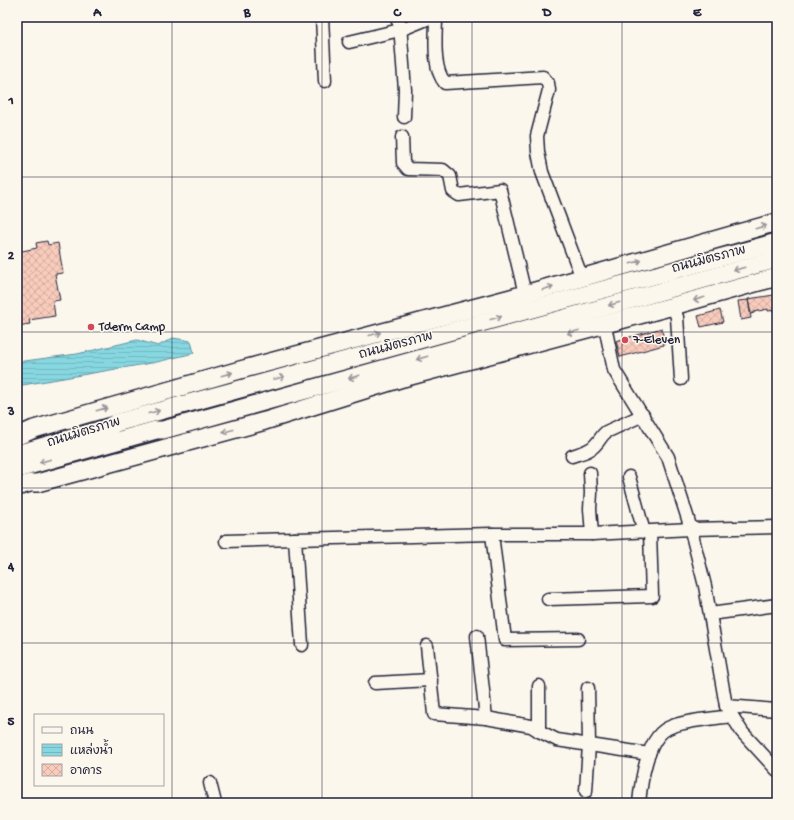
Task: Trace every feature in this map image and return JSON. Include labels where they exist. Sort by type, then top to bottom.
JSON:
[{"type":"highway","name":"ถนนมิตรภาพ","points":[[21,435],[34,428],[240,370],[525,294],[777,222]]},
{"type":"highway","name":"ถนนมิตรภาพ","points":[[17,454],[107,428],[116,423],[777,242]]},
{"type":"highway","name":"ถนนมิตรภาพ","points":[[17,469],[156,430],[163,430],[777,259]]},
{"type":"highway","points":[[24,485],[37,483],[265,421],[396,380],[777,277]]},
{"type":"highway","points":[[436,335],[498,301]]},
{"type":"highway","points":[[440,353],[516,348]]},
{"type":"highway","points":[[21,435],[35,434],[105,421],[116,423]]},
{"type":"highway","points":[[24,485],[35,477],[157,437],[163,430]]},
{"type":"street","points":[[322,17],[325,81]]},
{"type":"street","points":[[396,17],[400,30],[405,90],[404,117]]},
{"type":"street","points":[[349,42],[400,30],[432,17]]},
{"type":"street","points":[[436,17],[437,68],[440,77],[445,83],[543,77],[548,82],[549,90],[537,136],[538,152],[542,172],[582,278]]},
{"type":"street","points":[[402,137],[403,163],[408,169],[443,170],[450,176],[453,191],[459,195],[500,190],[525,294]]},
{"type":"street","points":[[673,306],[677,317],[680,379]]},
{"type":"street","points":[[606,331],[614,370],[668,457],[691,529],[705,586],[728,711],[742,732],[777,770]]},
{"type":"street","points":[[572,456],[592,448],[606,432],[643,415]]},
{"type":"street","points":[[590,473],[592,534]]},
{"type":"street","points":[[548,599],[652,596],[647,532],[630,477]]},
{"type":"street","points":[[226,541],[492,534],[592,534],[691,529],[777,527]]},
{"type":"street","points":[[492,534],[504,640],[578,639]]},
{"type":"street","points":[[295,539],[302,645]]},
{"type":"street","points":[[710,614],[777,605]]},
{"type":"street","points":[[477,636],[486,718]]},
{"type":"street","points":[[427,646],[434,714],[486,718],[531,726],[557,740],[649,754]]},
{"type":"street","points":[[375,682],[431,680]]},
{"type":"street","points":[[539,686],[539,731]]},
{"type":"street","points":[[586,791],[589,745],[588,688]]},
{"type":"street","points":[[638,803],[641,784],[649,754],[656,737],[667,728],[728,711],[777,710]]},
{"type":"street","points":[[210,783],[214,803]]},
{"type":"water","points":[[173,338],[191,341],[194,353],[157,362],[17,386],[17,362],[77,354],[137,340],[158,346]]},
{"type":"building","points":[[47,241],[48,245],[58,243],[63,273],[55,274],[60,300],[53,301],[55,316],[29,320],[30,324],[17,326],[17,252],[37,248],[36,243]]},
{"type":"building","points":[[774,295],[776,310],[768,311],[768,309],[751,314],[748,299]]},
{"type":"building","points":[[748,300],[751,318],[741,320],[738,301]]},
{"type":"building","points":[[720,310],[723,322],[701,327],[698,316]]},
{"type":"building","points":[[662,328],[664,345],[620,357],[616,341]]},
{"type":"building","points":[[17,582],[20,603],[17,603]]},
{"type":"place","name":"Tderm Camp","points":[[91,327]]},
{"type":"place","name":"7-Eleven","points":[[625,340]]}]
